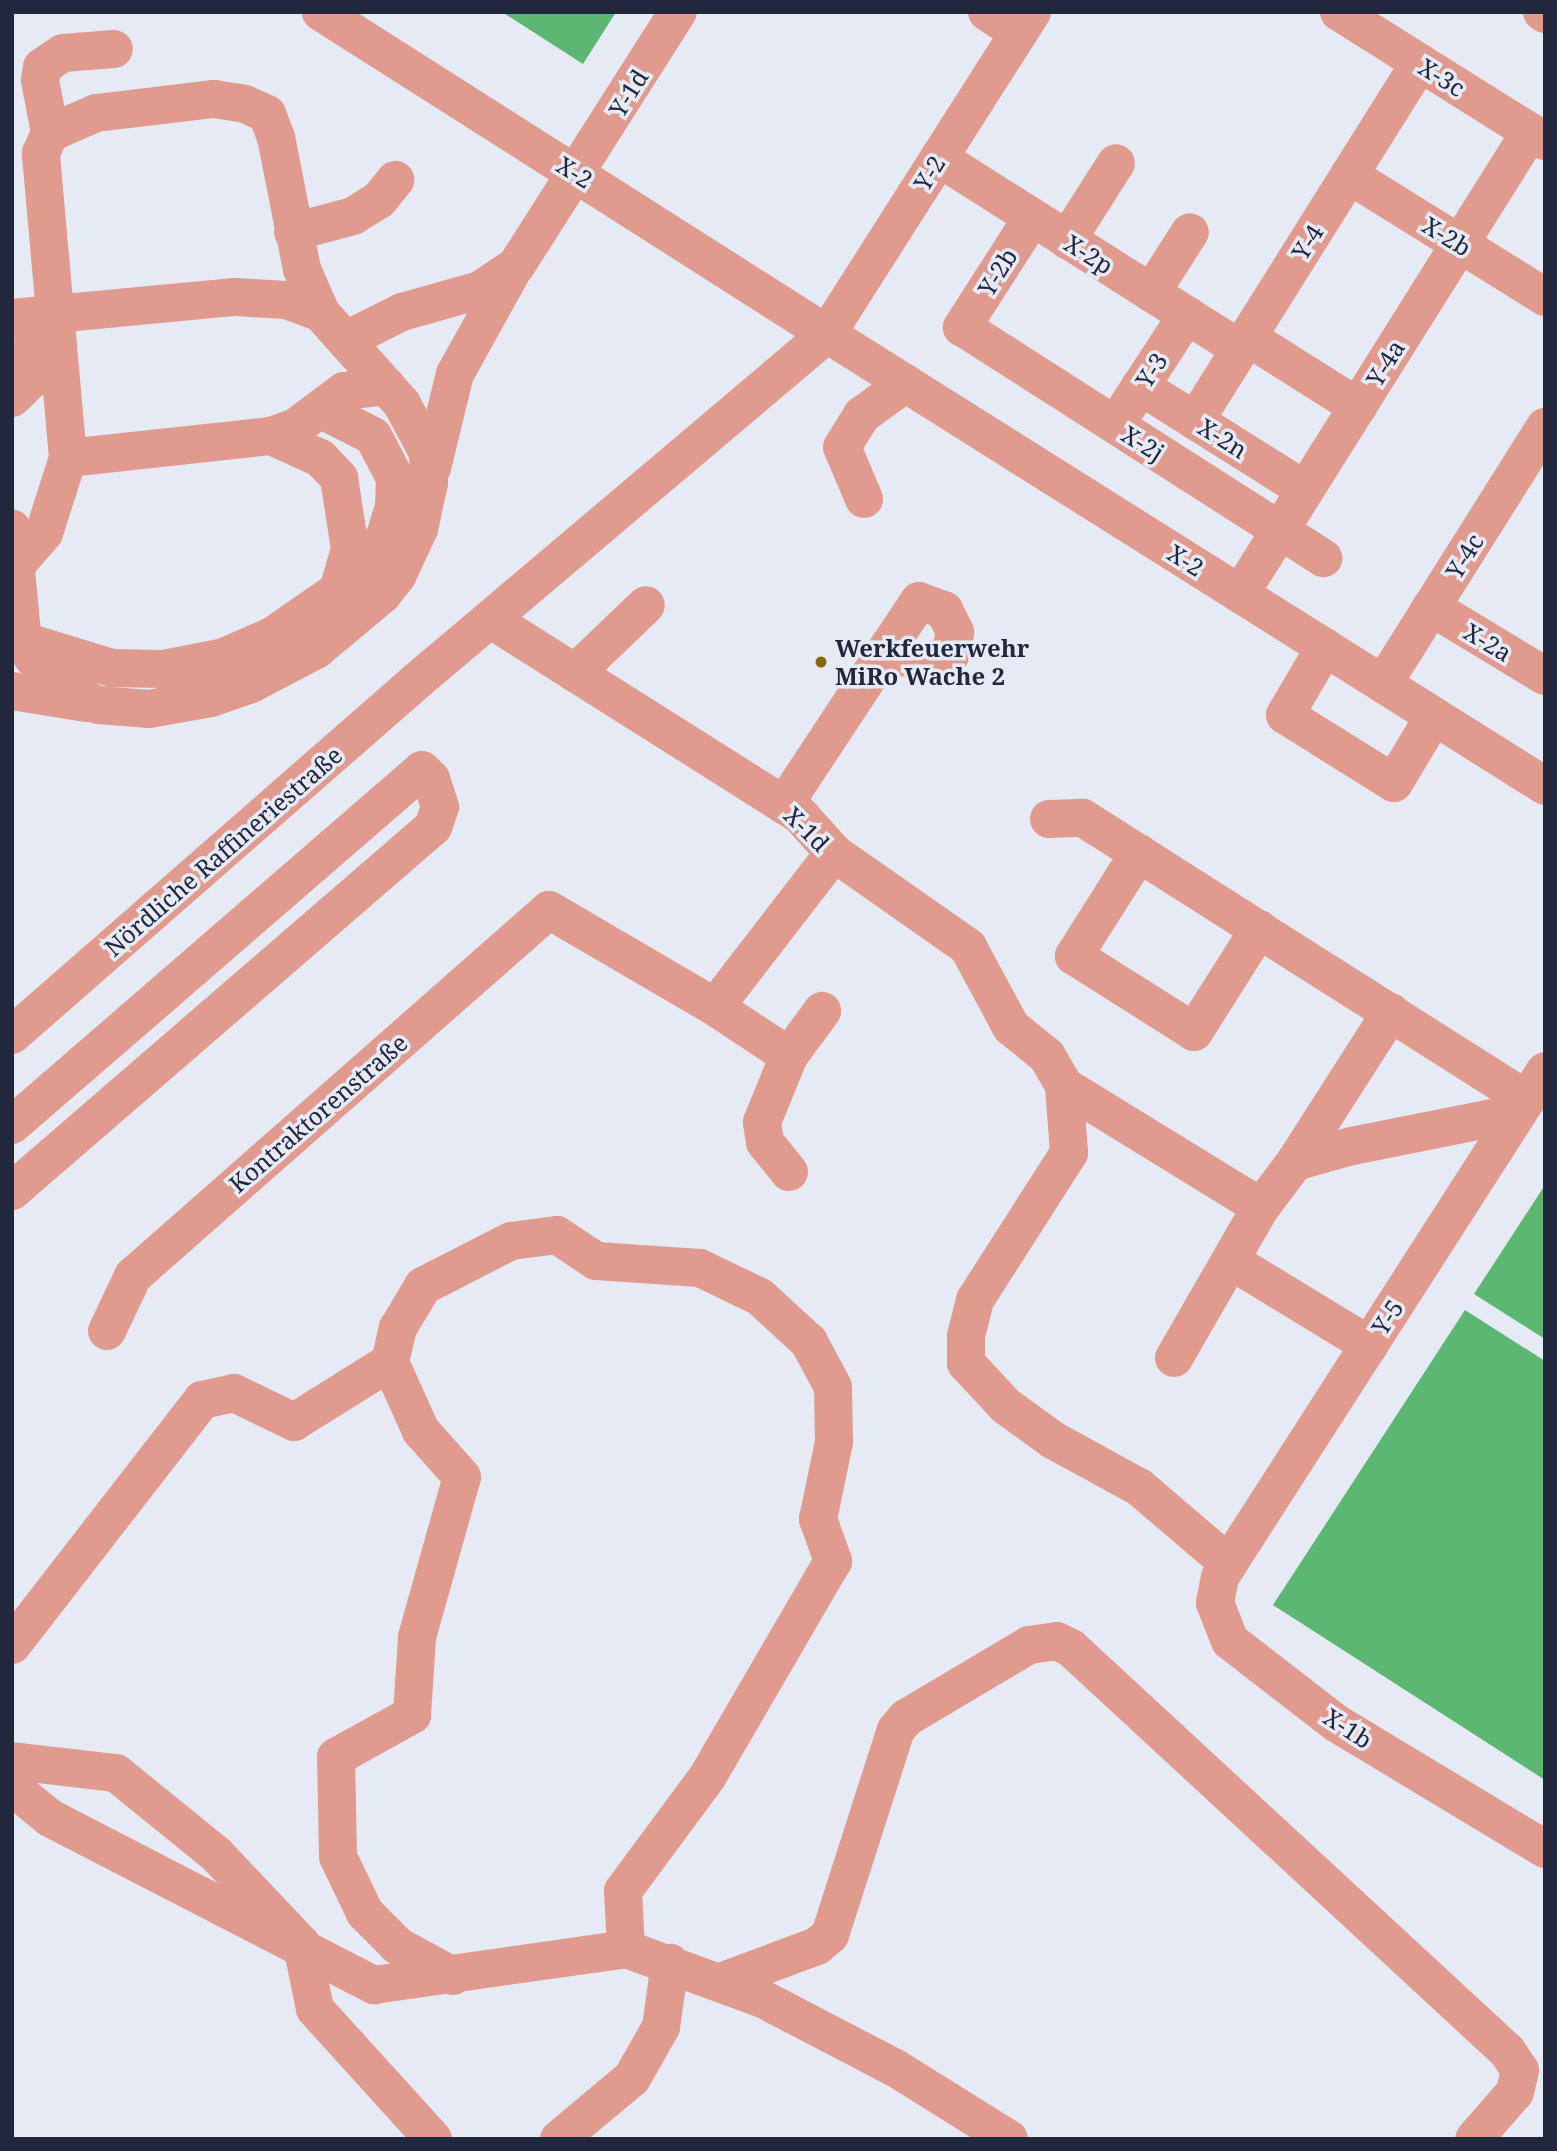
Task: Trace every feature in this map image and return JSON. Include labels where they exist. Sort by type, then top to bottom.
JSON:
[{"type":"street","name":"X-2","points":[[321,12],[1545,786]]},
{"type":"street","name":"Y-1d","points":[[12,691],[98,705],[149,709],[211,698],[251,684],[316,650],[382,595],[397,576],[419,529],[455,374],[516,266],[678,12]]},
{"type":"street","points":[[987,12],[1026,22]]},
{"type":"street","name":"X-3c","points":[[1339,12],[1538,137]]},
{"type":"street","name":"Y-2","points":[[827,334],[1026,22]]},
{"type":"street","points":[[12,398],[32,379],[41,153],[50,133],[40,80],[41,67],[64,53],[114,49]]},
{"type":"street","name":"Y-4","points":[[1195,421],[1420,63]]},
{"type":"street","points":[[50,133],[96,113],[214,99],[246,103],[267,114],[276,137],[302,269],[321,313],[348,339],[419,429],[428,453],[429,483]]},
{"type":"street","name":"Y-4a","points":[[1240,594],[1460,244],[1538,137]]},
{"type":"street","name":"X-2p","points":[[939,159],[1187,315],[1244,343],[1358,407]]},
{"type":"street","points":[[1067,240],[1116,163]]},
{"type":"street","name":"X-2b","points":[[1349,175],[1545,297]]},
{"type":"street","points":[[293,232],[353,216],[379,200],[394,180]]},
{"type":"street","name":"Y-2b","points":[[962,327],[1032,218]]},
{"type":"street","points":[[1151,293],[1190,232]]},
{"type":"street","points":[[348,339],[402,312],[480,290],[516,266]]},
{"type":"street","points":[[35,316],[235,296],[286,300],[321,313]]},
{"type":"street","name":"Y-3","points":[[1115,425],[1187,315]]},
{"type":"street","points":[[35,316],[68,458],[44,533],[15,547],[18,637],[67,690],[98,705]]},
{"type":"street","name":"X-2j","points":[[962,327],[1323,558]]},
{"type":"street","points":[[492,620],[827,334]]},
{"type":"street","points":[[863,499],[842,447],[862,415],[906,383]]},
{"type":"street","points":[[68,458],[271,436],[296,427],[344,391],[387,386]]},
{"type":"street","name":"X-2n","points":[[1140,386],[1305,490]]},
{"type":"street","points":[[18,637],[111,668],[164,669],[224,657],[272,636],[311,612],[340,585],[363,573],[375,556],[394,507],[395,478],[373,436],[320,410]]},
{"type":"street","name":"Y-4c","points":[[1383,684],[1545,428]]},
{"type":"street","points":[[271,436],[320,458],[339,478],[350,549],[340,585]]},
{"type":"street","points":[[575,673],[646,606]]},
{"type":"street","name":"X-2a","points":[[1432,607],[1545,676]]},
{"type":"street","name":"Nördliche Raffineriestraße","points":[[12,1035],[492,620]]},
{"type":"street","name":"X-1d","points":[[492,620],[784,805],[834,853],[715,1007]]},
{"type":"street","points":[[784,805],[889,646]]},
{"type":"street","points":[[1325,648],[1285,715],[1394,783],[1434,716]]},
{"type":"street","points":[[12,1125],[422,770],[431,779],[440,807],[433,827],[12,1191]]},
{"type":"street","points":[[1049,819],[1083,818],[1391,1012],[1529,1094]]},
{"type":"street","points":[[834,853],[968,947],[1011,1027],[1047,1055],[1064,1086],[1069,1153],[975,1300],[966,1335],[967,1363],[1006,1406],[1054,1440],[1139,1487],[1229,1564]]},
{"type":"street","points":[[1139,853],[1074,956],[1194,1032],[1259,929]]},
{"type":"street","name":"Kontraktorenstraße","points":[[107,1331],[133,1276],[549,910],[715,1007]]},
{"type":"street","points":[[715,1007],[789,1056]]},
{"type":"street","points":[[789,1172],[765,1142],[762,1122],[789,1056],[822,1011]]},
{"type":"street","points":[[1174,1357],[1261,1207],[1295,1162],[1391,1012]]},
{"type":"street","points":[[1064,1086],[1261,1207]]},
{"type":"street","points":[[1295,1162],[1529,1094]]},
{"type":"street","name":"Y-5","points":[[1229,1564],[1529,1094]]},
{"type":"street","points":[[453,1976],[398,1946],[366,1913],[338,1857],[336,1757],[412,1714],[417,1637],[463,1476],[421,1431],[390,1362],[398,1328],[423,1286],[510,1241],[557,1235],[596,1261],[700,1268],[760,1297],[809,1342],[832,1387],[834,1442],[818,1519],[833,1561],[708,1776],[623,1891],[626,1949]]},
{"type":"street","points":[[1231,1261],[1369,1345]]},
{"type":"street","points":[[12,1645],[202,1400],[233,1393],[294,1422],[390,1362]]},
{"type":"street","name":"X-1b","points":[[1229,1564],[1215,1603],[1230,1642],[1336,1723],[1545,1849]]},
{"type":"street","points":[[723,1981],[817,1947],[830,1935],[896,1730],[906,1718],[1029,1645],[1058,1641],[1071,1648],[1507,2051],[1520,2070],[1515,2092],[1474,2139]]},
{"type":"street","points":[[12,1761],[116,1773],[216,1854],[302,1945],[316,2009],[433,2139]]},
{"type":"street","points":[[12,1787],[50,1818],[302,1945],[374,1985],[453,1976],[626,1949],[723,1981],[897,2069],[1009,2139]]},
{"type":"street","points":[[559,2139],[632,2078],[661,2026],[670,1963]]},
{"type":"shaded area","points":[[502,12],[616,12],[583,64]]},
{"type":"shaded area","points":[[1545,1185],[1545,1339],[1474,1294]]},
{"type":"shaded area","points":[[1465,1310],[1545,1361],[1545,1780],[1273,1605]]},
{"type":"place","name":"Werkfeuerwehr MiRo Wache 2","points":[[821,662]]}]
